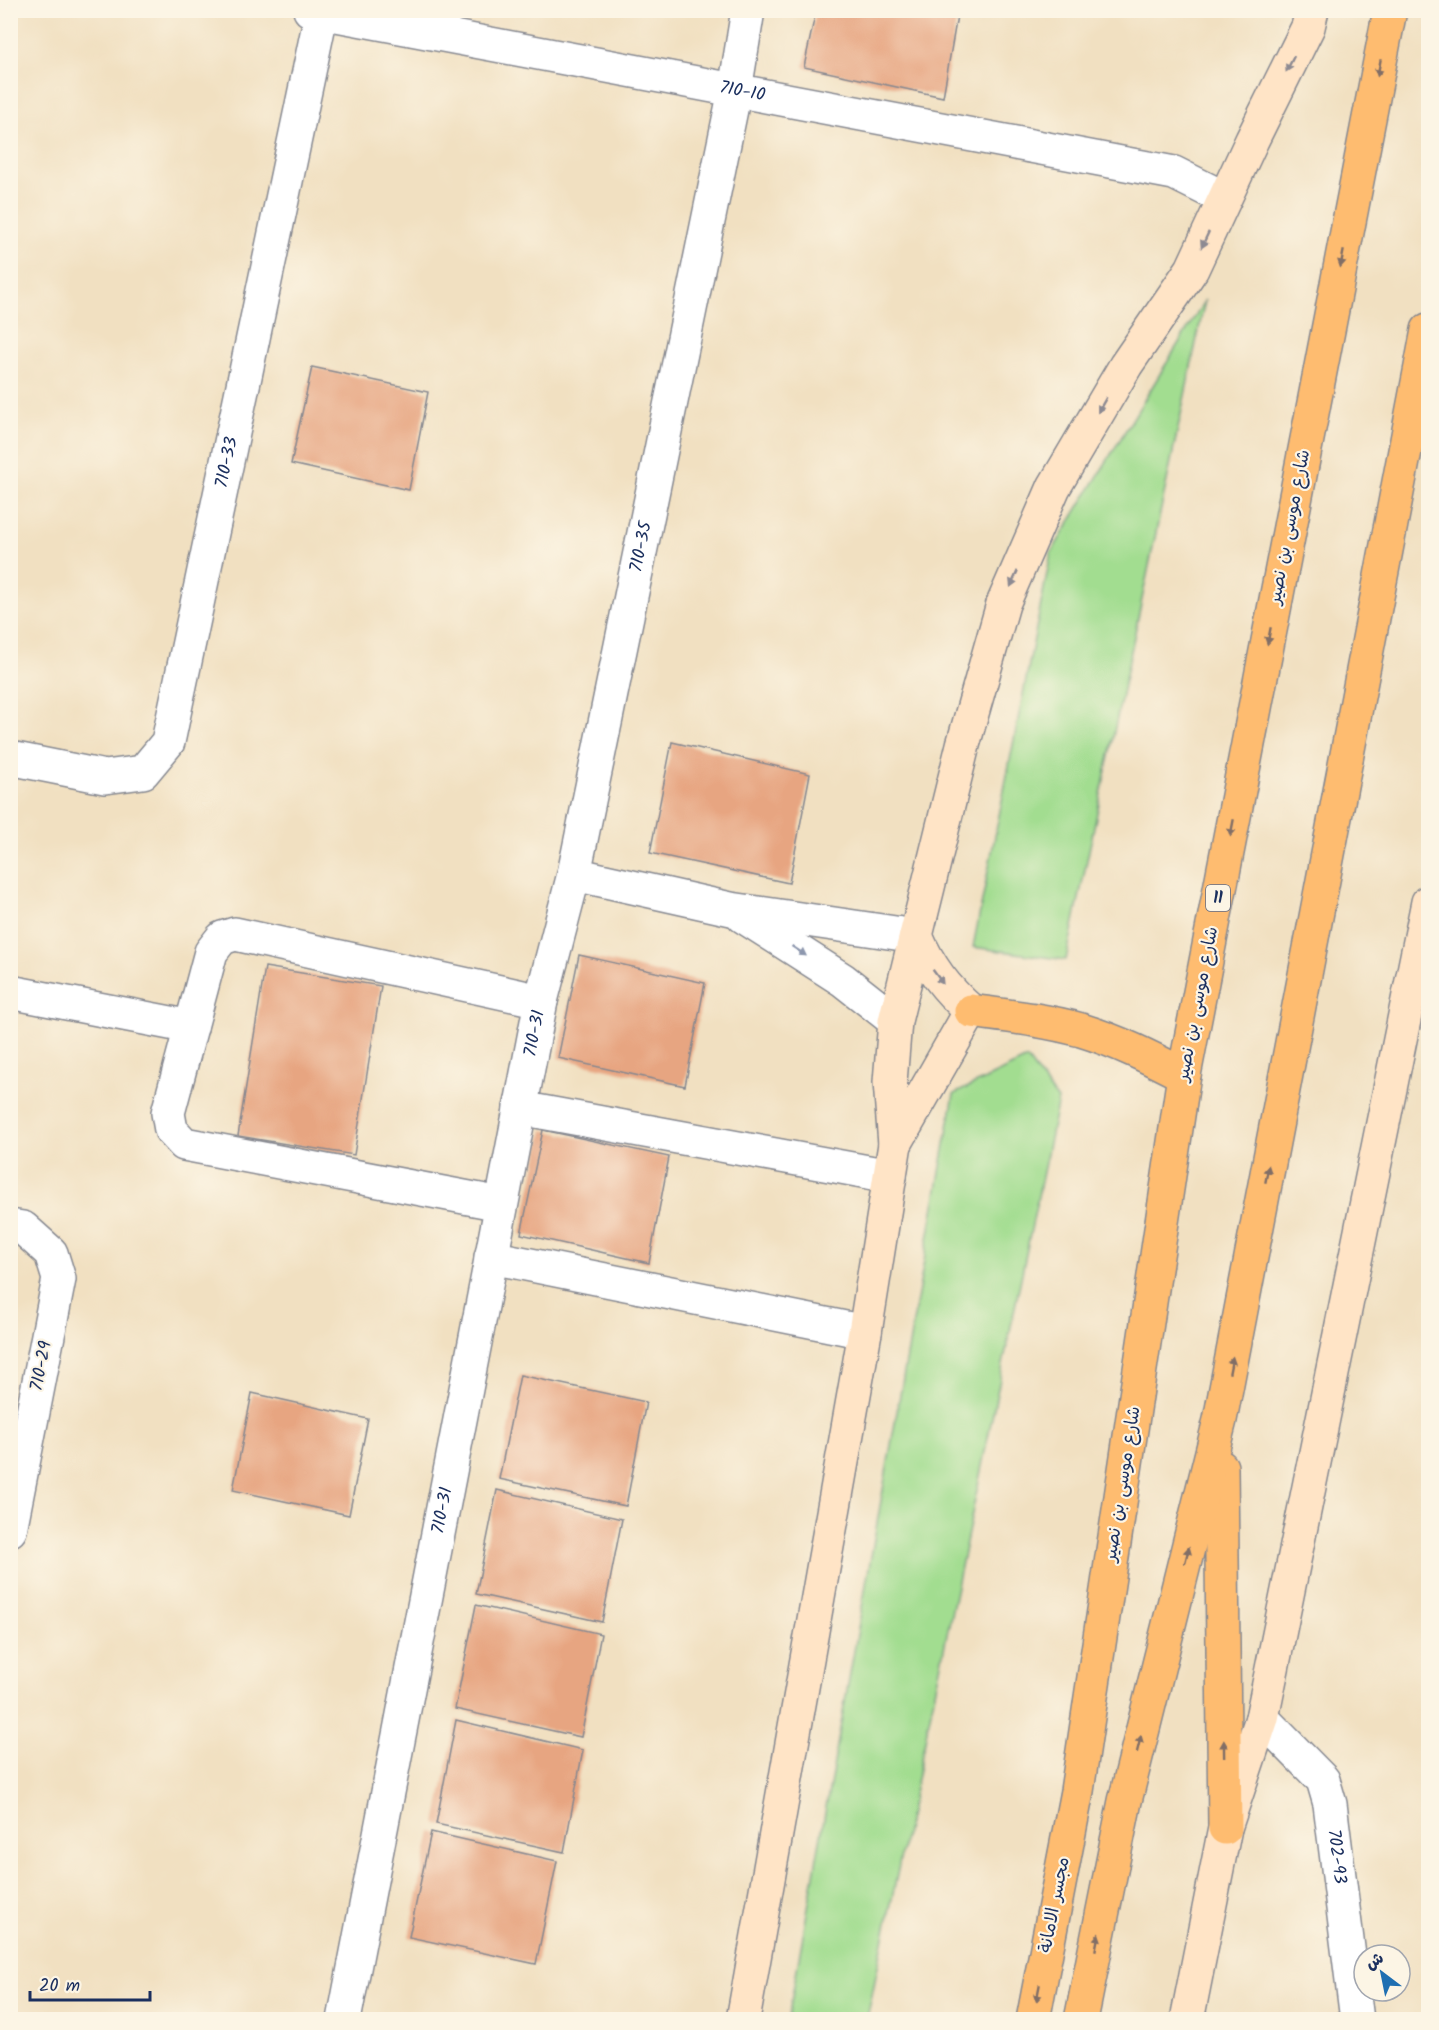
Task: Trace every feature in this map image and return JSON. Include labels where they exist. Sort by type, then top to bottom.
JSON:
[{"type":"main road","name":"شارع موسى بن نصير","points":[[1077,1791],[1184,1075],[1390,10]]},
{"type":"main road","points":[[1081,2019],[1125,1801],[1220,1420],[1428,330]]},
{"type":"main road","points":[[970,1011],[1026,1018],[1081,1030],[1134,1050],[1184,1075]]},
{"type":"main road","points":[[1220,1420],[1226,1828]]},
{"type":"main road","name":"مجسر الامانة","points":[[1033,2019],[1077,1791]]},
{"type":"street","name":"710-35","points":[[541,1001],[573,874],[735,90],[748,10]]},
{"type":"street","points":[[743,2019],[865,1332],[895,1144],[890,1082],[895,1021],[963,745],[1004,604],[1054,487],[1126,365],[1192,269],[1224,198],[1308,27],[1312,10]]},
{"type":"street","name":"710-10","points":[[318,11],[1174,173],[1224,198]]},
{"type":"street","name":"710-33","points":[[10,758],[105,777],[143,772],[168,742],[318,11]]},
{"type":"street","points":[[573,874],[732,909],[916,936]]},
{"type":"street","points":[[1187,2019],[1226,1828],[1263,1718],[1428,902]]},
{"type":"street","points":[[732,909],[843,980],[895,1021]]},
{"type":"street","points":[[501,1204],[184,1144],[171,1130],[168,1113],[211,952],[222,939],[235,934],[541,1001]]},
{"type":"street","points":[[895,1144],[970,1011],[938,978],[925,958],[916,936]]},
{"type":"street","points":[[10,993],[191,1027]]},
{"type":"street","name":"710-31","points":[[344,2019],[541,1001]]},
{"type":"street","points":[[520,1108],[890,1176]]},
{"type":"street","name":"710-29","points":[[10,1226],[23,1228],[51,1253],[59,1279],[10,1530]]},
{"type":"street","points":[[491,1257],[865,1332]]},
{"type":"street","name":"702-93","points":[[1263,1718],[1323,1780],[1330,1804],[1357,2019]]},
{"type":"green space","points":[[1205,300],[1066,960],[973,947],[1051,553]]},
{"type":"green space","points":[[1027,1059],[1058,1100],[867,2019],[788,2019],[954,1094]]},
{"type":"building","points":[[816,10],[958,10],[943,97],[804,67]]},
{"type":"building","points":[[312,367],[428,392],[409,490],[291,464]]},
{"type":"building","points":[[672,742],[810,774],[789,883],[650,853]]},
{"type":"building","points":[[579,955],[705,983],[685,1086],[558,1058]]},
{"type":"building","points":[[265,967],[381,986],[354,1155],[238,1136]]},
{"type":"building","points":[[543,1130],[669,1157],[649,1263],[521,1234]]},
{"type":"building","points":[[520,1375],[646,1402],[626,1506],[499,1479]]},
{"type":"building","points":[[252,1393],[368,1419],[349,1515],[233,1490]]},
{"type":"building","points":[[497,1490],[622,1519],[602,1622],[476,1594]]},
{"type":"building","points":[[476,1605],[601,1634],[581,1737],[455,1709]]},
{"type":"building","points":[[456,1720],[583,1750],[564,1852],[436,1824]]},
{"type":"building","points":[[431,1832],[557,1861],[536,1964],[409,1937]]}]
